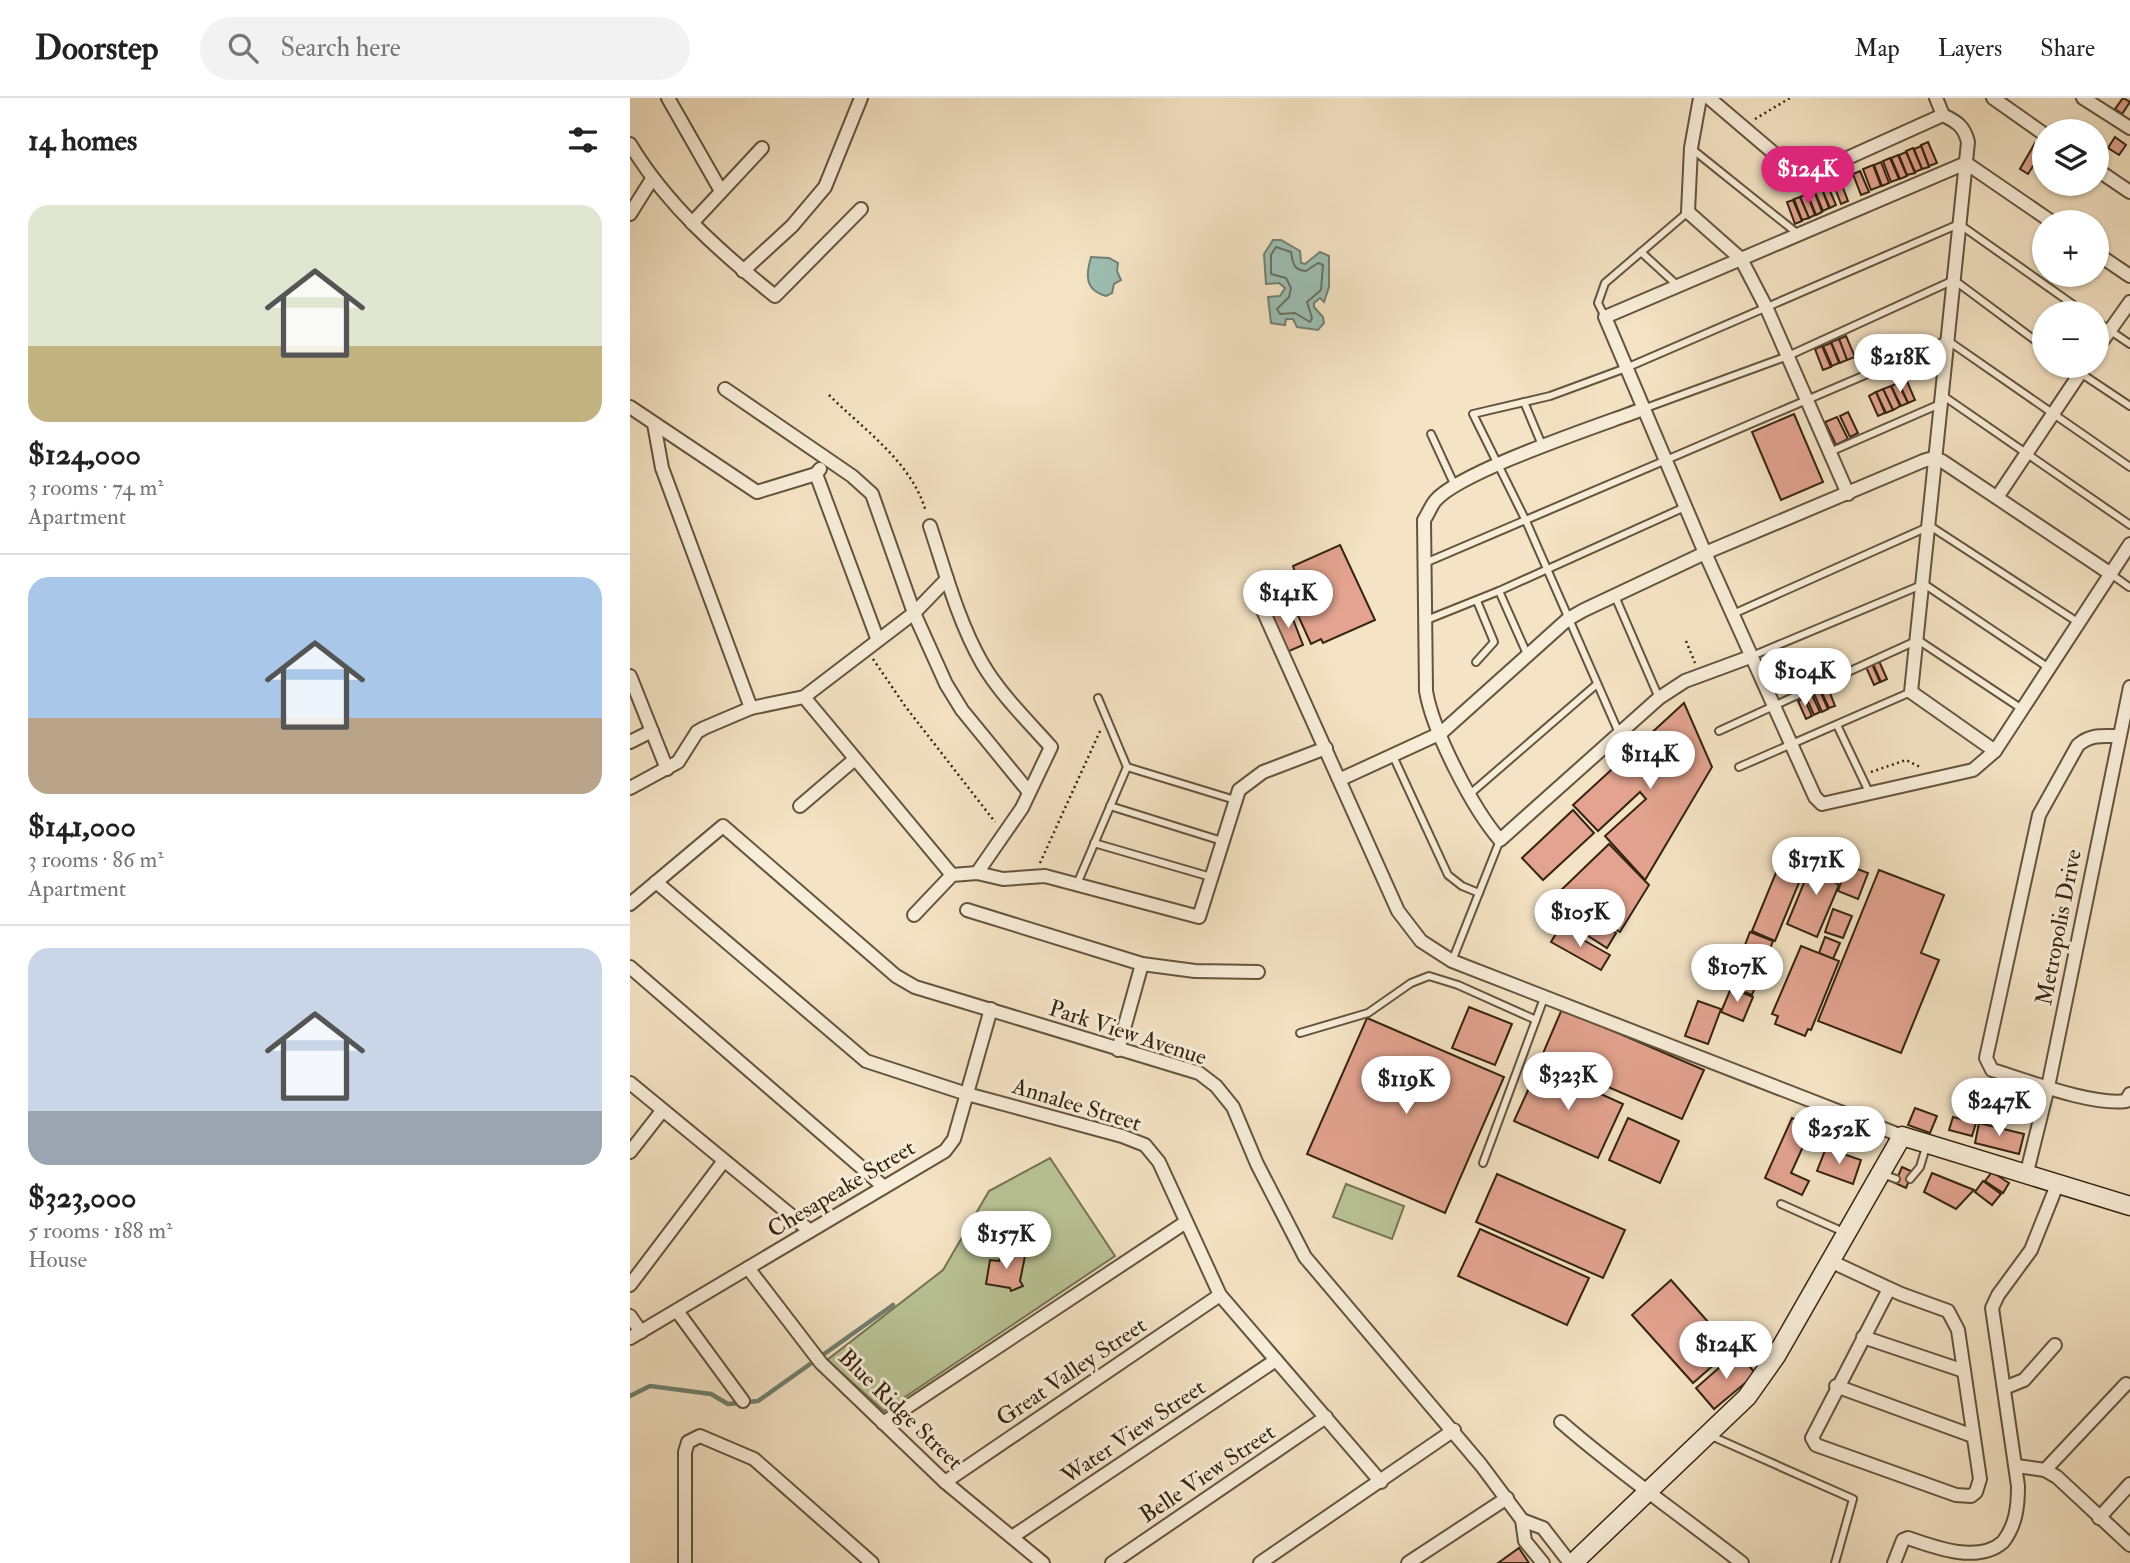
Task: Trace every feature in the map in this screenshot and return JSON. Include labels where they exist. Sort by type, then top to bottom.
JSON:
[{"type":"main road","points":[[1571,1563],[1747,1397],[1776,1356],[1846,1233],[1888,1176],[1902,1136],[2130,1206]]},
{"type":"street","points":[[668,98],[721,191]]},
{"type":"street","points":[[743,271],[792,226],[825,187],[861,98]]},
{"type":"street","points":[[1700,98],[1690,148],[1688,212],[1741,259],[1767,309],[1848,494]]},
{"type":"street","points":[[1710,98],[1803,178],[1943,115]]},
{"type":"street","points":[[1936,98],[1943,115],[1958,122],[1965,131],[1966,163],[1933,458],[1930,526],[1911,692],[1995,751]]},
{"type":"street","points":[[1993,98],[2032,126]]},
{"type":"street","points":[[2082,98],[2130,128]]},
{"type":"street","points":[[630,144],[652,180],[692,223],[743,271],[775,296],[861,209]]},
{"type":"street","points":[[692,223],[762,148]]},
{"type":"street","points":[[1966,163],[2035,210]]},
{"type":"street","points":[[1966,163],[1605,317],[1750,657],[1815,797],[1822,804],[1973,770],[1995,751],[2130,544]]},
{"type":"street","points":[[2109,176],[2128,187]]},
{"type":"street","points":[[630,214],[652,180]]},
{"type":"street","points":[[2109,262],[2130,276]]},
{"type":"street","points":[[2110,331],[2130,302]]},
{"type":"street","points":[[1998,496],[2072,378]]},
{"type":"street","points":[[725,389],[863,485],[877,504],[914,613],[953,697],[1029,792]]},
{"type":"street","points":[[630,407],[757,492],[816,474],[827,461]]},
{"type":"street","points":[[1643,409],[1543,447],[1455,486],[1436,501],[1424,520],[1426,691],[1441,733],[1469,794],[1500,840],[1659,698],[1700,676],[1750,657]]},
{"type":"street","points":[[654,424],[662,468],[751,708]]},
{"type":"street","points":[[1341,779],[1441,733],[1568,620],[1614,593],[1933,458]]},
{"type":"street","points":[[1933,458],[1998,496],[2111,574]]},
{"type":"street","points":[[816,474],[877,638]]},
{"type":"street","points":[[930,526],[947,579],[986,668],[1051,747],[1005,835],[977,873]]},
{"type":"street","points":[[630,788],[667,769],[685,754],[698,732],[751,708],[804,697],[877,638],[914,613],[947,579]]},
{"type":"street","points":[[1257,597],[1398,911],[1421,942],[1452,961],[1902,1136]]},
{"type":"street","points":[[630,676],[634,692],[667,769]]},
{"type":"street","name":"Metropolis Drive","points":[[2026,1176],[2048,1087],[2130,687]]},
{"type":"street","points":[[804,697],[952,875]]},
{"type":"street","points":[[630,742],[652,732]]},
{"type":"street","points":[[2118,736],[2097,735],[2078,745],[2039,815],[1986,1058],[1987,1065],[1992,1070],[2048,1087],[2114,1102],[2126,1101],[2130,1094]]},
{"type":"street","points":[[914,915],[952,875],[977,873],[1003,879],[1035,876],[1199,917],[1235,800],[1254,776],[1326,748]]},
{"type":"street","points":[[800,806],[855,759]]},
{"type":"street","name":"Park View Avenue","points":[[656,881],[723,826],[896,976],[915,987],[1199,1073],[1216,1086],[1233,1107],[1257,1164],[1305,1257],[1454,1430],[1507,1498],[1522,1520],[1525,1541],[1543,1563]]},
{"type":"street","points":[[630,904],[656,881]]},
{"type":"street","name":"Annalee Street","points":[[656,881],[866,1061],[967,1094],[1122,1136],[1145,1145],[1159,1162],[1220,1295],[1381,1482]]},
{"type":"street","points":[[967,910],[1142,964],[1195,971],[1258,972]]},
{"type":"street","points":[[1118,1050],[1142,964]]},
{"type":"street","points":[[630,967],[884,1187]]},
{"type":"street","name":"Chesapeake Street","points":[[635,1335],[945,1152],[954,1139],[991,1009]]},
{"type":"street","points":[[630,1083],[810,1231]]},
{"type":"street","points":[[630,1152],[662,1111]]},
{"type":"street","points":[[630,1285],[723,1162]]},
{"type":"street","points":[[1894,1563],[1903,1540],[1908,1538],[1946,1558],[1985,1560],[2010,1532],[2018,1508],[2017,1466],[1992,1308],[1998,1295],[2031,1250],[2057,1185]]},
{"type":"street","points":[[883,1423],[1186,1222]]},
{"type":"street","points":[[1830,1261],[1889,1289],[1941,1308],[1953,1316],[1964,1371],[1980,1485],[1971,1496],[1964,1496],[1829,1450],[1816,1445],[1812,1438],[1836,1386],[1889,1289]]},
{"type":"street","name":"Blue Ridge Street","points":[[748,1268],[821,1363],[945,1482],[1043,1563]]},
{"type":"street","name":"Great Valley Street","points":[[945,1482],[1220,1295]]},
{"type":"street","points":[[677,1311],[743,1401]]},
{"type":"street","points":[[630,1316],[635,1335]]},
{"type":"street","points":[[1863,1337],[1964,1371]]},
{"type":"street","points":[[2004,1388],[2024,1380],[2056,1345]]},
{"type":"street","name":"Water View Street","points":[[1012,1537],[1276,1360]]},
{"type":"street","points":[[2045,1470],[2126,1384]]},
{"type":"street","points":[[1836,1386],[1973,1436]]},
{"type":"street","name":"Belle View Street","points":[[1112,1563],[1326,1417]]},
{"type":"street","points":[[1561,1422],[1605,1461],[1648,1490],[1742,1563]]},
{"type":"street","points":[[1260,1563],[1454,1430]]},
{"type":"street","points":[[685,1563],[685,1452],[688,1442],[700,1436],[754,1460],[872,1563]]},
{"type":"street","points":[[2017,1466],[2045,1470],[2057,1477],[2130,1545]]},
{"type":"street","points":[[2099,1518],[2130,1484]]},
{"type":"street","points":[[1408,1563],[1507,1498]]},
{"type":"street","name":"Park View Avenue","points":[[1522,1520],[1543,1528],[1571,1563]]},
{"type":"lane","points":[[1690,148],[1799,235]]},
{"type":"lane","points":[[1605,317],[1598,303],[1605,283],[1688,212]]},
{"type":"lane","points":[[1619,733],[1526,521],[1473,414],[1550,396],[1626,368],[1959,224],[2068,301]]},
{"type":"lane","points":[[1641,252],[1678,286]]},
{"type":"lane","points":[[1643,409],[1788,356],[1954,280],[2032,338]]},
{"type":"lane","points":[[2110,331],[2130,344]]},
{"type":"lane","points":[[1425,563],[1667,462],[1947,340],[2130,467]]},
{"type":"lane","points":[[2092,378],[2130,406]]},
{"type":"lane","points":[[1830,452],[1940,399],[2130,525]]},
{"type":"lane","points":[[1524,402],[1543,447]]},
{"type":"lane","points":[[1431,434],[1455,486]]},
{"type":"lane","points":[[1424,621],[1499,591],[1685,507]]},
{"type":"lane","points":[[1732,614],[1930,526],[2079,623]]},
{"type":"lane","points":[[2111,574],[2129,587]]},
{"type":"lane","points":[[1750,657],[1924,584],[2049,668]]},
{"type":"lane","points":[[1499,591],[1528,656]]},
{"type":"lane","points":[[1614,593],[1659,698]]},
{"type":"lane","points":[[1476,601],[1494,642],[1476,662]]},
{"type":"lane","points":[[1719,731],[1918,640],[2022,709]]},
{"type":"lane","points":[[1469,794],[1597,684]]},
{"type":"lane","points":[[1739,767],[1911,692]]},
{"type":"lane","points":[[1076,885],[1127,766],[1098,698]]},
{"type":"lane","points":[[1837,725],[1870,794]]},
{"type":"lane","points":[[1393,756],[1448,874],[1462,886],[1479,893]]},
{"type":"lane","points":[[1127,766],[1235,800]]},
{"type":"lane","points":[[1110,806],[1222,841]]},
{"type":"lane","points":[[1452,961],[1500,840]]},
{"type":"lane","points":[[1094,843],[1211,877]]},
{"type":"lane","points":[[1300,1033],[1368,1013],[1411,983],[1429,976],[1458,985],[1536,1020]]},
{"type":"lane","points":[[1483,1163],[1545,996]]},
{"type":"lane","points":[[1910,1179],[1920,1167],[1927,1144]]},
{"type":"lane","points":[[1781,1204],[1846,1233]]},
{"type":"lane","points":[[1707,1434],[1853,1499],[1835,1563]]},
{"type":"path","points":[[1743,126],[1790,98]]},
{"type":"path","points":[[829,395],[896,460],[915,486],[930,526]]},
{"type":"path","points":[[1686,641],[1700,676]]},
{"type":"path","points":[[866,648],[905,706],[1005,835]]},
{"type":"path","points":[[1035,876],[1106,719]]},
{"type":"path","points":[[1861,776],[1906,760],[1941,778]]},
{"type":"green space","points":[[1050,1158],[1115,1256],[884,1411],[827,1360],[943,1270],[989,1191]]},
{"type":"green space","points":[[1346,1184],[1404,1206],[1392,1239],[1333,1217]]},
{"type":"water","points":[[1273,240],[1281,240],[1300,251],[1301,263],[1305,264],[1320,252],[1329,256],[1329,287],[1324,302],[1320,298],[1314,303],[1324,323],[1318,330],[1297,327],[1293,319],[1286,319],[1285,325],[1271,323],[1268,297],[1280,296],[1285,288],[1279,283],[1266,284],[1264,254]]},
{"type":"water","points":[[1091,257],[1109,258],[1118,263],[1117,271],[1121,280],[1114,284],[1112,293],[1106,296],[1094,290],[1088,281]]},
{"type":"water","points":[[985,1212],[1003,1220],[986,1253],[968,1244]]},
{"type":"building","points":[[2123,98],[2130,102],[2122,114],[2115,109]]},
{"type":"building","points":[[2115,137],[2126,145],[2119,155],[2109,146]]},
{"type":"building","points":[[1928,142],[1937,163],[1929,166],[1921,145]]},
{"type":"building","points":[[1921,146],[1929,167],[1922,169],[1914,149]]},
{"type":"building","points":[[1913,148],[1922,169],[1915,172],[1906,151]]},
{"type":"building","points":[[2032,148],[2032,168],[2028,174],[2020,169]]},
{"type":"building","points":[[1906,152],[1915,173],[1907,175],[1899,155]]},
{"type":"building","points":[[1898,155],[1907,176],[1900,179],[1891,158]]},
{"type":"building","points":[[1890,158],[1899,179],[1891,182],[1883,161]]},
{"type":"building","points":[[1881,162],[1889,183],[1882,186],[1874,165]]},
{"type":"building","points":[[1873,165],[1881,186],[1871,190],[1863,169]]},
{"type":"building","points":[[1860,171],[1869,192],[1861,195],[1853,174]]},
{"type":"building","points":[[1840,180],[1848,201],[1841,204],[1833,183]]},
{"type":"building","points":[[1827,184],[1836,205],[1830,208],[1821,187]]},
{"type":"building","points":[[1821,187],[1829,208],[1823,211],[1814,190]]},
{"type":"building","points":[[1814,191],[1822,212],[1816,215],[1807,193]]},
{"type":"building","points":[[1807,194],[1815,215],[1809,218],[1800,197]]},
{"type":"building","points":[[1800,197],[1809,218],[1802,220],[1794,199]]},
{"type":"building","points":[[1793,200],[1802,221],[1795,224],[1787,202]]},
{"type":"building","points":[[1846,336],[1855,357],[1847,360],[1839,339]]},
{"type":"building","points":[[1839,339],[1847,360],[1840,363],[1831,342]]},
{"type":"building","points":[[1831,343],[1839,363],[1832,366],[1823,346]]},
{"type":"building","points":[[1822,346],[1831,367],[1823,370],[1815,349]]},
{"type":"building","points":[[1906,379],[1915,400],[1908,403],[1899,383]]},
{"type":"building","points":[[1898,383],[1908,403],[1901,406],[1891,386]]},
{"type":"building","points":[[1891,386],[1900,406],[1893,410],[1883,389]]},
{"type":"building","points":[[1883,389],[1893,410],[1886,413],[1876,392]]},
{"type":"building","points":[[1876,392],[1885,413],[1878,416],[1869,396]]},
{"type":"building","points":[[1848,412],[1858,433],[1850,437],[1840,416]]},
{"type":"building","points":[[1794,414],[1823,482],[1781,500],[1752,432]]},
{"type":"building","points":[[1837,417],[1848,439],[1836,445],[1825,422]]},
{"type":"building","points":[[1340,545],[1375,620],[1323,643],[1321,639],[1311,644],[1281,578],[1295,572],[1293,566]]},
{"type":"building","points":[[1289,609],[1303,645],[1287,652],[1272,616]]},
{"type":"building","points":[[1879,661],[1887,679],[1881,682],[1873,664]]},
{"type":"building","points":[[1872,664],[1880,682],[1874,685],[1866,667]]},
{"type":"building","points":[[1828,688],[1835,706],[1829,708],[1821,691]]},
{"type":"building","points":[[1820,691],[1828,709],[1822,712],[1814,694]]},
{"type":"building","points":[[1812,695],[1820,712],[1814,715],[1806,697]]},
{"type":"building","points":[[1804,698],[1812,716],[1806,719],[1798,701]]},
{"type":"building","points":[[1684,703],[1712,767],[1645,880],[1605,836],[1646,799],[1640,792],[1598,831],[1573,805]]},
{"type":"building","points":[[1573,810],[1594,833],[1543,880],[1522,858]]},
{"type":"building","points":[[1609,844],[1649,885],[1620,932],[1557,894]]},
{"type":"building","points":[[1827,853],[1840,859],[1835,870],[1840,872],[1836,883],[1839,885],[1817,937],[1787,924],[1808,873],[1813,875],[1817,863],[1822,865]]},
{"type":"building","points":[[1782,858],[1805,868],[1775,941],[1752,931]]},
{"type":"building","points":[[1847,865],[1868,873],[1858,899],[1838,891]]},
{"type":"building","points":[[1879,870],[1944,895],[1921,953],[1939,960],[1901,1053],[1818,1021]]},
{"type":"building","points":[[1566,901],[1616,933],[1607,948],[1557,916]]},
{"type":"building","points":[[1833,909],[1852,916],[1843,938],[1825,932]]},
{"type":"building","points":[[1560,927],[1610,955],[1601,970],[1551,942]]},
{"type":"building","points":[[1750,932],[1773,941],[1752,995],[1729,986]]},
{"type":"building","points":[[1825,937],[1840,943],[1833,959],[1819,953]]},
{"type":"building","points":[[1801,946],[1839,961],[1811,1030],[1808,1029],[1805,1036],[1775,1024],[1778,1016],[1772,1014]]},
{"type":"building","points":[[1731,988],[1753,997],[1743,1021],[1721,1012]]},
{"type":"building","points":[[1698,1001],[1721,1009],[1708,1044],[1685,1036]]},
{"type":"building","points":[[1469,1007],[1512,1024],[1495,1065],[1452,1048]]},
{"type":"building","points":[[1562,1009],[1704,1070],[1682,1119],[1541,1058]]},
{"type":"building","points":[[1367,1018],[1504,1077],[1445,1213],[1307,1154]]},
{"type":"building","points":[[1539,1066],[1623,1104],[1598,1158],[1514,1121]]},
{"type":"building","points":[[1915,1108],[1937,1116],[1930,1133],[1908,1125]]},
{"type":"building","points":[[1953,1117],[1976,1123],[1972,1136],[1949,1130]]},
{"type":"building","points":[[1628,1118],[1679,1141],[1660,1183],[1609,1160]]},
{"type":"building","points":[[1792,1118],[1812,1127],[1791,1173],[1809,1181],[1802,1195],[1765,1178]]},
{"type":"building","points":[[1979,1123],[2024,1134],[2019,1154],[1975,1143]]},
{"type":"building","points":[[1826,1148],[1861,1160],[1853,1184],[1817,1171]]},
{"type":"building","points":[[1902,1167],[1913,1172],[1906,1188],[1895,1183]]},
{"type":"building","points":[[1992,1172],[2009,1183],[2003,1193],[1985,1181]]},
{"type":"building","points":[[1932,1173],[1974,1190],[1956,1209],[1924,1192]]},
{"type":"building","points":[[1497,1174],[1625,1230],[1603,1278],[1476,1222]]},
{"type":"building","points":[[1983,1181],[2001,1194],[1992,1205],[1975,1192]]},
{"type":"building","points":[[1480,1229],[1589,1278],[1567,1325],[1458,1276]]},
{"type":"building","points":[[1002,1252],[1025,1256],[1020,1281],[1023,1286],[1011,1291],[1010,1288],[986,1284],[990,1260],[999,1261]]},
{"type":"building","points":[[1671,1280],[1732,1349],[1693,1383],[1632,1315]]},
{"type":"building","points":[[1737,1352],[1756,1374],[1714,1409],[1696,1388]]},
{"type":"building","points":[[1519,1548],[1529,1563],[1498,1563]]},
{"type":"waterway","points":[[630,1396],[650,1386],[711,1394],[728,1404],[758,1401],[893,1305]]}]
